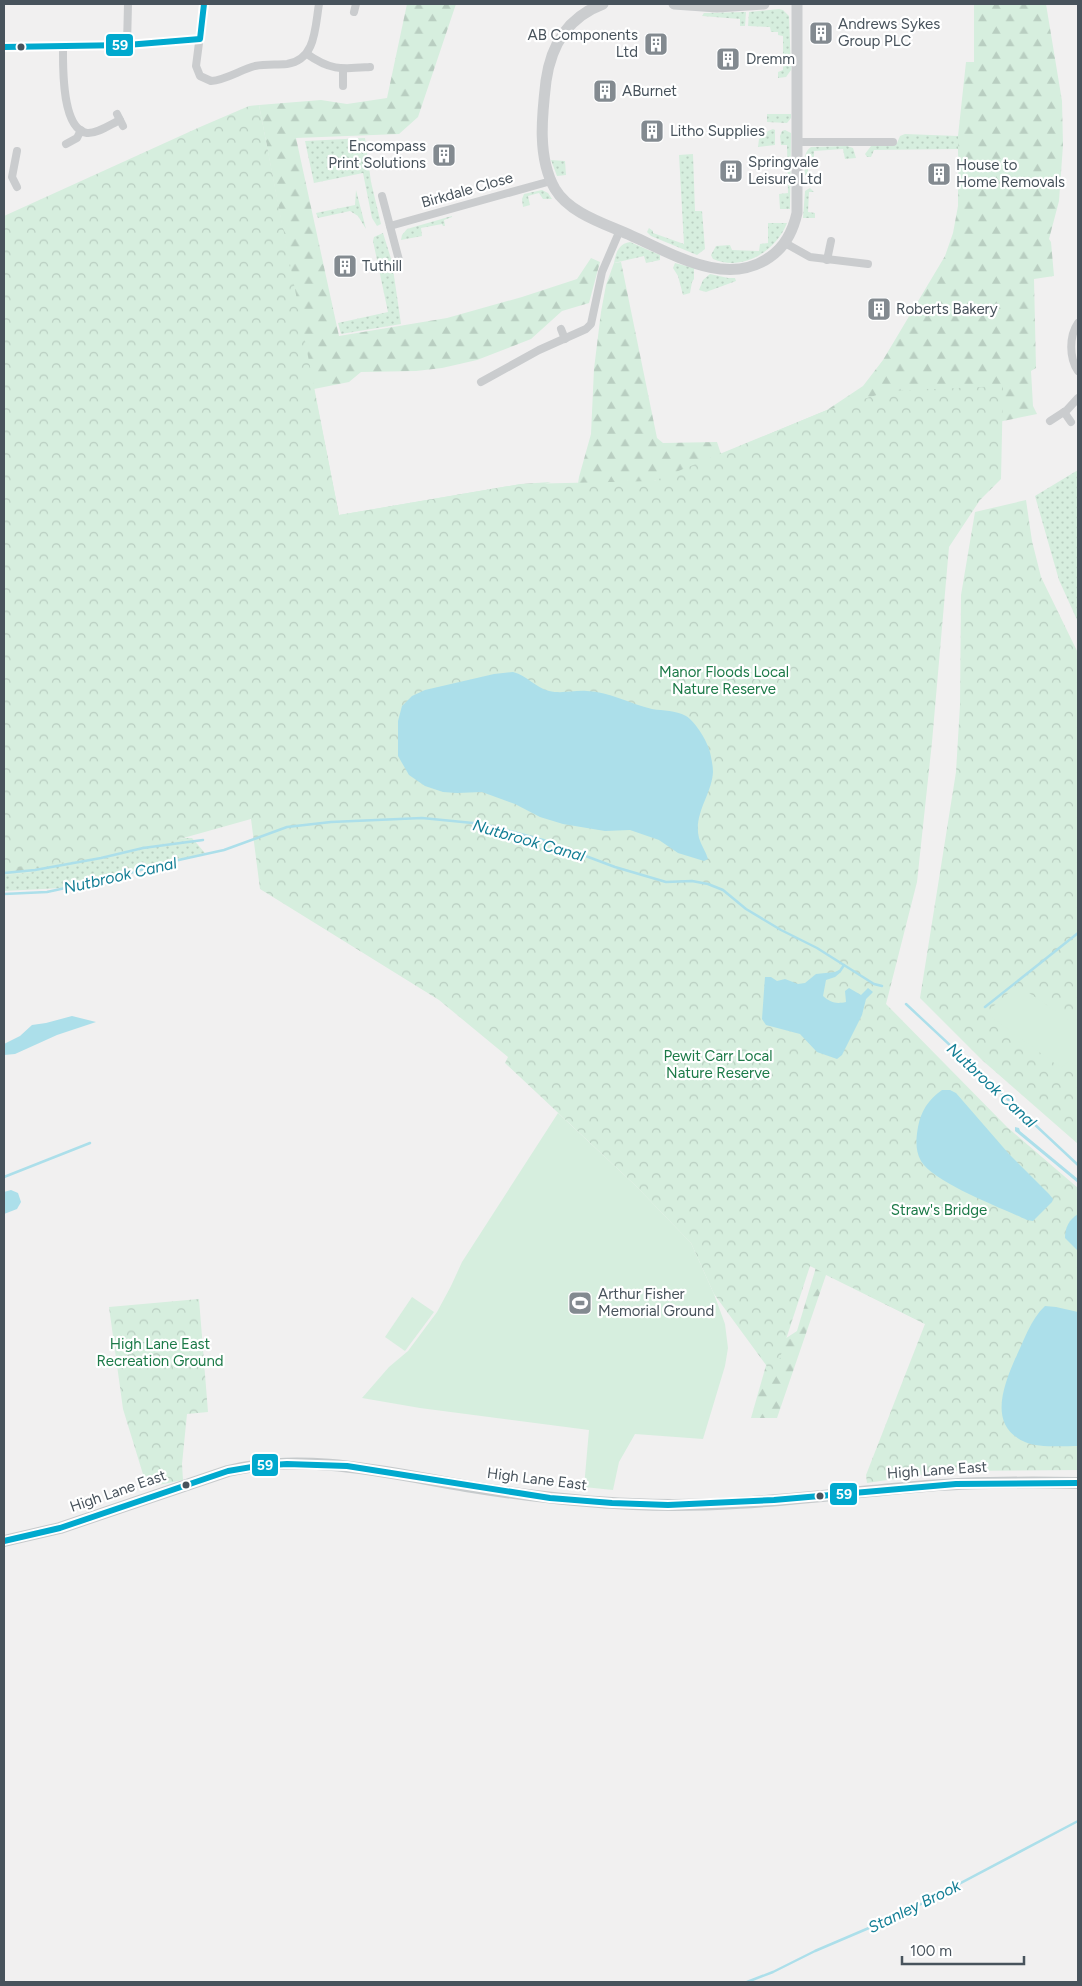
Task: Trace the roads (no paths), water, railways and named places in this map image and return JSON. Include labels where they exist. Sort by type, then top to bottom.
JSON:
[{"type":"main road","name":"High Lane East","points":[[4,1541],[60,1528],[228,1471],[280,1463],[370,1470],[536,1497],[587,1502],[662,1505],[770,1501],[967,1483],[1078,1482]]},
{"type":"street","points":[[127,45],[128,4]]},
{"type":"street","points":[[204,4],[196,62],[197,70],[204,79],[211,81],[258,66],[289,64],[301,59],[307,54],[311,46],[319,4]]},
{"type":"street","points":[[603,4],[584,13],[569,26],[558,40],[550,59],[544,94],[543,147],[546,170],[550,181],[560,196],[571,206],[620,230],[685,259],[717,269],[739,270],[755,266],[774,255],[785,243],[792,231],[797,213],[797,4]]},
{"type":"street","points":[[674,4],[717,7],[764,4]]},
{"type":"street","points":[[4,47],[127,45],[200,39]]},
{"type":"street","points":[[63,46],[65,96],[72,117],[81,130],[93,133],[120,120]]},
{"type":"street","points":[[307,54],[329,67],[343,69],[370,66]]},
{"type":"street","points":[[343,69],[344,86]]},
{"type":"street","points":[[66,144],[77,138],[81,130]]},
{"type":"street","points":[[798,142],[893,142]]},
{"type":"street","points":[[17,151],[8,178],[17,187]]},
{"type":"street","name":"Birkdale Close","points":[[390,226],[550,181]]},
{"type":"street","points":[[382,196],[399,260]]},
{"type":"street","points":[[481,382],[539,350],[586,329],[591,324],[602,272],[620,230]]},
{"type":"street","points":[[827,260],[831,241]]},
{"type":"street","points":[[785,243],[804,254],[827,260],[868,264]]},
{"type":"street","points":[[1078,323],[1072,340],[1074,362],[1078,371]]},
{"type":"street","points":[[561,328],[565,339]]},
{"type":"street","points":[[1050,421],[1064,412],[1078,398]]},
{"type":"street","points":[[1064,412],[1071,422]]},
{"type":"water","points":[[513,672],[549,691],[595,692],[652,709],[678,713],[690,719],[705,740],[713,766],[712,780],[701,812],[698,829],[700,841],[708,859],[704,861],[678,853],[659,840],[630,830],[605,831],[563,824],[540,817],[515,804],[482,792],[443,792],[425,786],[409,775],[398,756],[398,721],[402,706],[412,696],[425,690],[494,674]]},
{"type":"water","points":[[839,970],[841,972],[835,977],[826,980],[823,996],[831,1002],[846,1002],[845,991],[849,988],[861,995],[868,988],[873,992],[866,999],[862,1015],[842,1055],[837,1059],[817,1052],[800,1034],[766,1025],[762,1019],[765,977],[771,977],[777,981],[785,979],[798,984],[805,983],[816,974]]},
{"type":"water","points":[[72,1016],[96,1022],[57,1035],[15,1054],[4,1055],[4,1044],[20,1036],[32,1025]]},
{"type":"water","points":[[942,1090],[950,1090],[956,1093],[1009,1154],[1053,1199],[1033,1221],[986,1202],[954,1186],[928,1169],[921,1161],[916,1144],[919,1121],[929,1102]]},
{"type":"water","points":[[1015,1127],[1019,1128],[1020,1131],[1078,1179],[1078,1183],[1015,1131]]},
{"type":"water","points":[[11,1190],[18,1193],[21,1202],[17,1209],[4,1214],[4,1192]]},
{"type":"water","points":[[1078,1214],[1078,1251],[1065,1238],[1068,1224]]},
{"type":"water","points":[[1045,1306],[1078,1312],[1078,1446],[1030,1444],[1013,1435],[1006,1426],[1002,1416],[1003,1393],[1010,1370],[1031,1324]]},
{"type":"waterway","name":"Nutbrook Canal","points":[[4,894],[47,892],[116,877],[165,863],[224,850],[287,827],[331,822],[422,818],[483,824],[543,840],[615,867],[666,882],[692,881],[708,884],[723,890],[746,909],[781,930],[817,948],[874,984],[882,986]]},
{"type":"waterway","points":[[4,873],[35,870],[143,848],[203,840]]},
{"type":"waterway","points":[[985,1007],[1078,933]]},
{"type":"waterway","name":"Nutbrook Canal","points":[[840,971],[844,965]]},
{"type":"waterway","name":"Nutbrook Canal","points":[[906,1004],[1078,1165]]},
{"type":"waterway","points":[[4,1177],[90,1143]]},
{"type":"waterway","name":"Stanley Brook","points":[[747,1982],[904,1913],[1078,1821]]},
{"type":"place","name":"Andrews Sykes Group PLC","points":[[821,33]]},
{"type":"place","name":"AB Components Ltd","points":[[656,44]]},
{"type":"place","name":"Dremm","points":[[728,59]]},
{"type":"place","name":"ABurnet","points":[[605,91]]},
{"type":"place","name":"Litho Supplies","points":[[652,131]]},
{"type":"place","name":"Encompass Print Solutions","points":[[444,155]]},
{"type":"place","name":"Springvale Leisure Ltd","points":[[731,171]]},
{"type":"place","name":"House to Home Removals","points":[[939,174]]},
{"type":"place","name":"Tuthill","points":[[345,266]]},
{"type":"place","name":"Roberts Bakery","points":[[879,309]]},
{"type":"place","name":"Arthur Fisher Memorial Ground","points":[[580,1303]]},
{"type":"park label","name":"Manor Floods Local Nature Reserve","points":[[724,680]]},
{"type":"park label","name":"Pewit Carr Local Nature Reserve","points":[[718,1064]]},
{"type":"park label","name":"Straw's Bridge","points":[[939,1210]]},
{"type":"park label","name":"High Lane East Recreation Ground","points":[[160,1352]]}]
